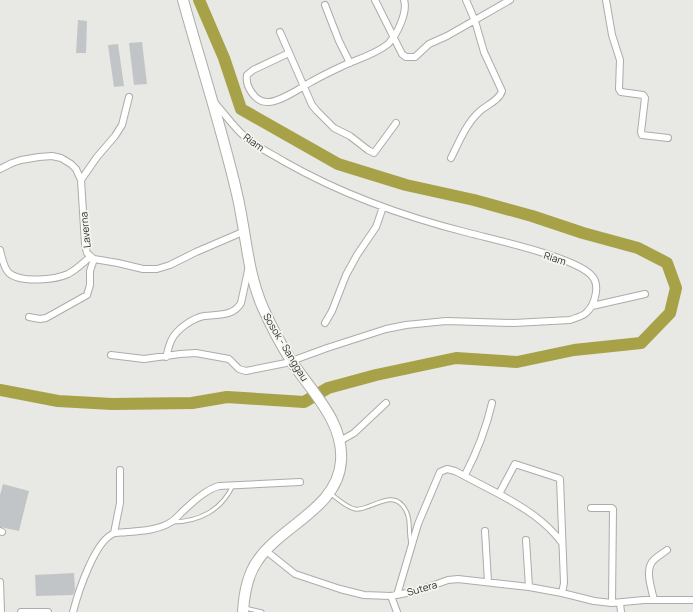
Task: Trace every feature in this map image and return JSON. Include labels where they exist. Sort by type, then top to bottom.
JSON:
[{"type":"highway","name":"Sosok - Sanggau","points":[[182,0],[228,154],[245,231],[255,286],[263,307],[292,361],[329,415],[337,430],[340,440],[341,461],[336,482],[329,493],[318,505],[265,550],[257,561],[250,573],[245,589],[243,610]]},
{"type":"street","points":[[375,0],[402,54],[411,58],[417,55],[422,48],[428,44],[475,21],[510,0]]},
{"type":"street","points":[[289,53],[247,75],[248,83],[258,100],[269,102],[284,97],[382,48],[394,36],[405,14],[404,0]]},
{"type":"street","points":[[451,158],[462,135],[474,118],[483,108],[498,97],[502,91],[484,52],[475,21],[466,0]]},
{"type":"street","points":[[606,0],[612,35],[620,60],[619,88],[621,92],[643,95],[645,98],[641,132],[642,135],[668,138]]},
{"type":"street","points":[[325,5],[339,41],[350,63]]},
{"type":"street","points":[[280,32],[312,105],[334,128],[350,136],[372,152],[375,152],[396,123]]},
{"type":"street","points":[[81,180],[97,157],[115,136],[122,124],[130,97]]},
{"type":"street","name":"Riam","points":[[212,100],[245,137],[264,150],[321,181],[383,208],[452,229],[538,252],[578,265],[592,275],[596,281],[597,289],[592,306]]},
{"type":"street","name":"Laverna","points":[[0,169],[7,164],[21,160],[52,156],[61,158],[71,164],[76,169],[81,180],[85,244],[87,253],[92,258],[143,269],[157,269],[170,265],[245,231]]},
{"type":"street","points":[[325,323],[332,311],[346,275],[357,255],[376,227],[383,208]]},
{"type":"street","points":[[0,250],[9,273],[16,277],[22,278],[49,278],[61,276],[77,269],[92,258]]},
{"type":"street","points":[[29,317],[40,319],[46,318],[87,294],[90,285],[92,258]]},
{"type":"street","points":[[166,357],[172,339],[176,333],[188,323],[198,317],[227,314],[238,308],[241,303],[250,261]]},
{"type":"street","points":[[111,355],[144,360],[196,353],[229,359],[242,371],[292,361],[386,329],[446,321],[514,323],[570,320],[585,314],[592,306],[645,294]]},
{"type":"street","points":[[340,440],[354,433],[386,403]]},
{"type":"street","points":[[465,475],[479,448],[487,427],[492,403]]},
{"type":"street","points":[[500,494],[515,464],[558,478],[562,482],[562,543],[564,583],[562,593]]},
{"type":"street","points":[[397,612],[394,596],[428,499],[440,472],[447,469],[451,469],[465,475],[520,505],[549,527],[562,543]]},
{"type":"street","points":[[114,533],[120,503],[120,470]]},
{"type":"street","points":[[73,612],[91,563],[98,550],[114,533],[161,527],[172,522],[200,496],[219,486],[300,482]]},
{"type":"street","points":[[591,508],[604,507],[613,509],[612,603]]},
{"type":"street","points":[[485,531],[488,582]]},
{"type":"street","points":[[526,540],[529,587]]},
{"type":"street","name":"Sutera","points":[[265,550],[294,574],[354,593],[372,596],[394,596],[454,579],[529,587],[594,601],[612,603],[654,600],[693,600]]},
{"type":"street","points":[[654,600],[650,578],[651,563],[667,550]]},
{"type":"street","points":[[0,582],[1,612]]},
{"type":"street","points":[[620,603],[621,612]]},
{"type":"street","points":[[21,612],[48,612]]},
{"type":"lane","points":[[172,522],[186,522],[200,518],[217,508],[229,495],[233,485]]},
{"type":"lane","points":[[329,493],[355,509],[360,509],[385,500],[392,500],[399,503],[404,507],[408,514],[409,538],[412,545]]},
{"type":"lane","points":[[243,610],[262,612]]},
{"type":"building","points":[[78,20],[87,21],[86,53],[76,53]]},
{"type":"building","points":[[142,42],[147,84],[134,85],[129,43]]},
{"type":"building","points":[[118,44],[124,86],[114,87],[108,45]]},
{"type":"building","points":[[3,484],[29,491],[19,531],[0,527],[0,495]]},
{"type":"building","points":[[74,573],[75,590],[73,595],[36,596],[35,575]]},
{"type":"waterway","points":[[0,390],[58,401],[112,404],[192,403],[227,397],[304,402],[328,388],[376,375],[456,358],[517,362],[574,350],[641,343],[670,313],[676,288],[667,263],[638,248],[583,233],[532,216],[474,200],[406,185],[338,164],[241,109],[224,58],[199,0]]}]
